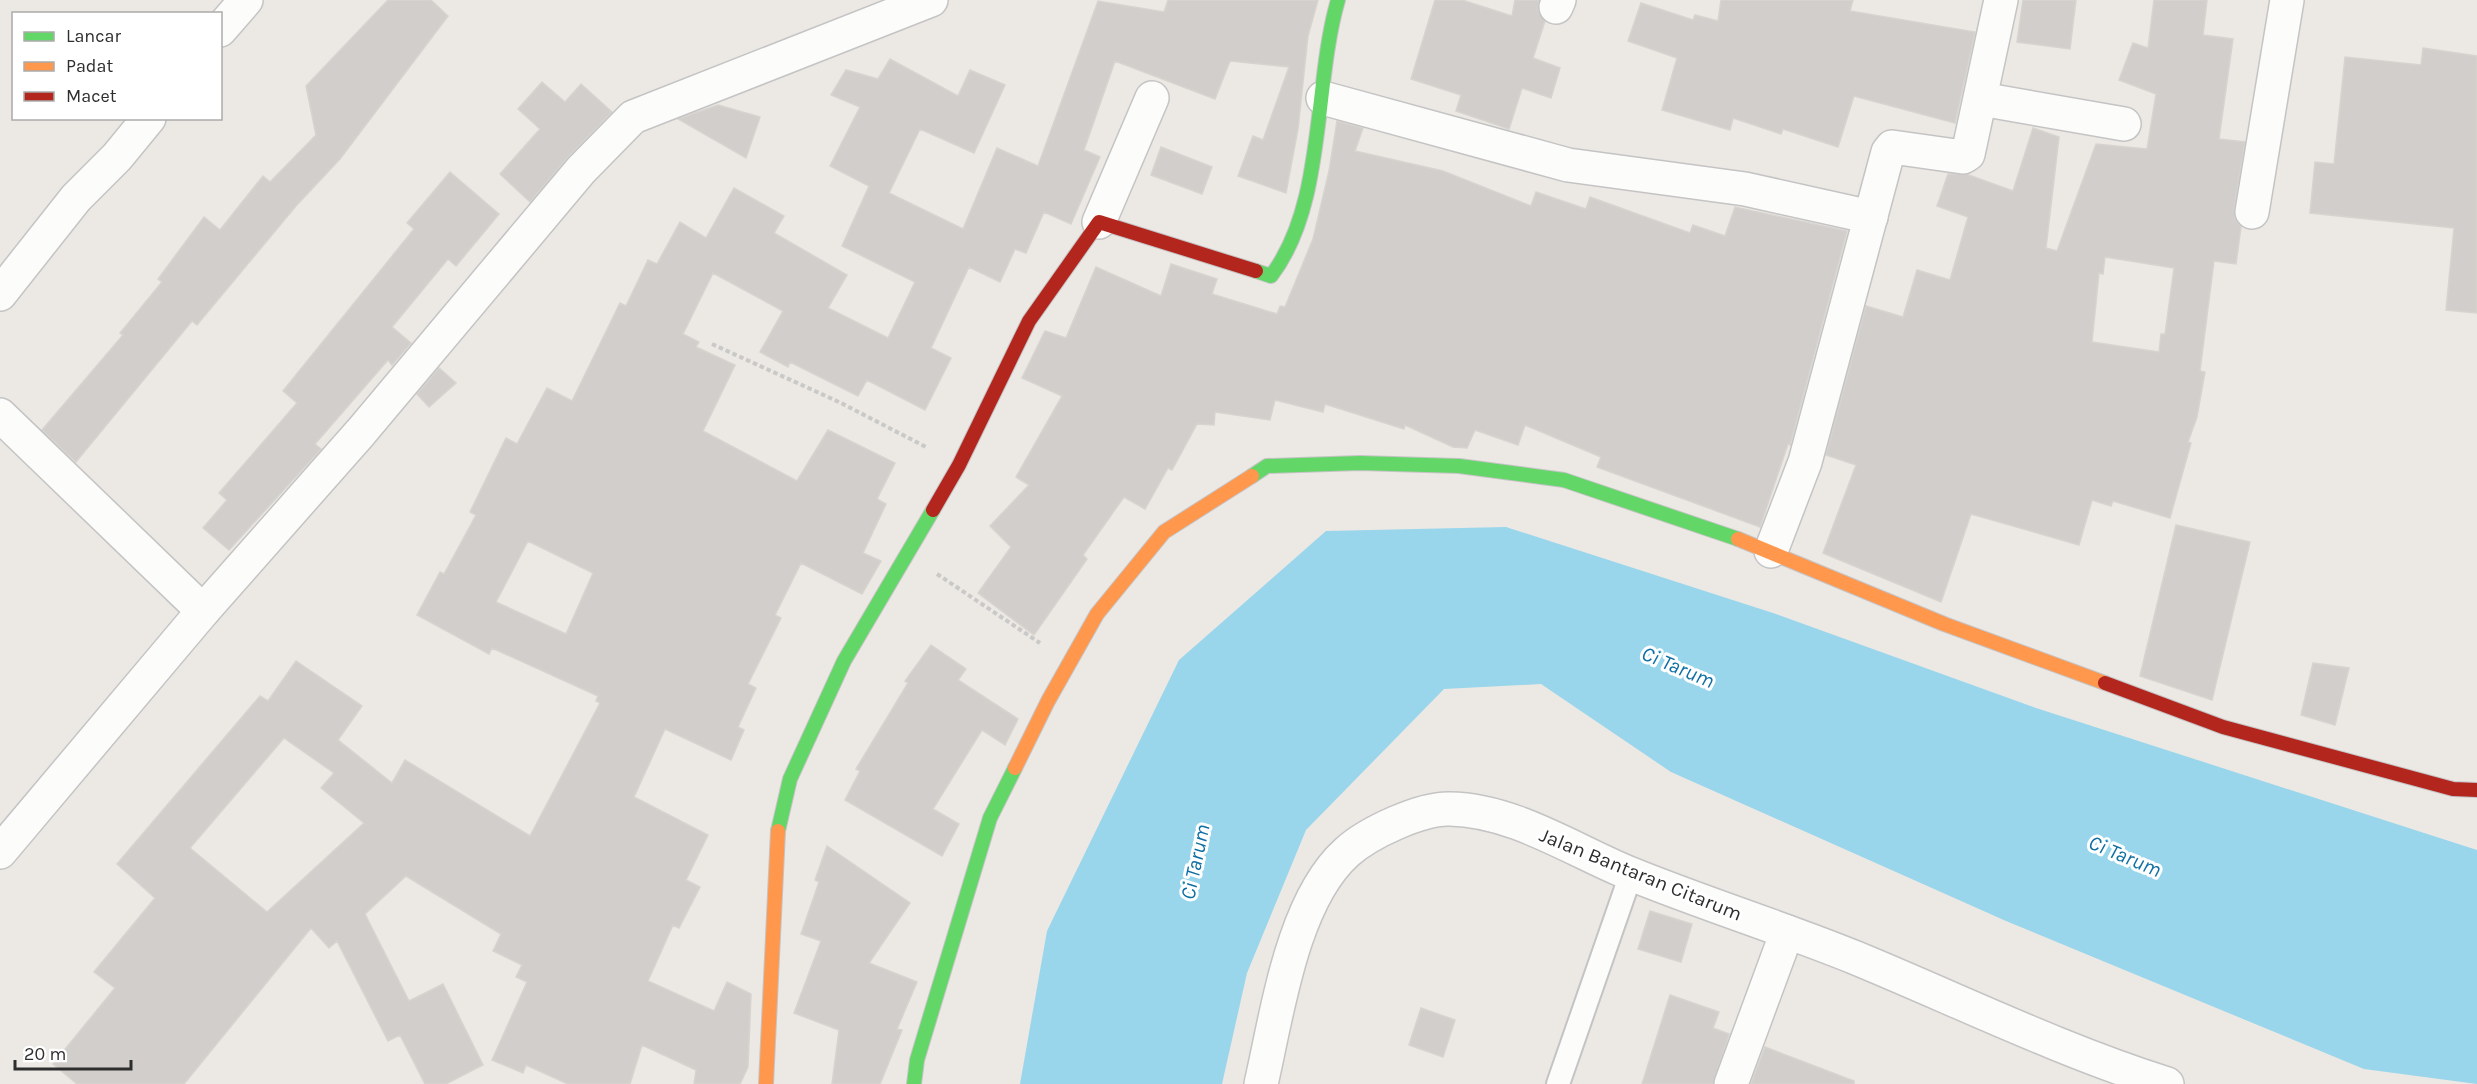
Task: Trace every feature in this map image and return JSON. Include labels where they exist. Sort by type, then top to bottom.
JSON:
[{"type":"street","points":[[222,28],[246,0]]},
{"type":"street","points":[[0,852],[202,611],[361,432],[581,170],[633,117],[931,0]]},
{"type":"street","points":[[1099,222],[1271,276],[1283,262],[1299,219],[1323,98],[1326,43],[1338,0]]},
{"type":"street","points":[[1771,552],[1805,462],[1890,149],[1964,157],[1970,150],[2001,0]]},
{"type":"street","points":[[2252,212],[2287,0]]},
{"type":"street","points":[[766,1084],[778,827],[790,779],[844,661],[959,465],[1029,321],[1099,222],[1152,98]]},
{"type":"street","points":[[1323,98],[1568,165],[1745,189],[1871,217]]},
{"type":"street","points":[[1981,99],[2124,124]]},
{"type":"street","points":[[0,294],[76,198],[117,157],[147,120]]},
{"type":"street","points":[[0,415],[202,611]]},
{"type":"street","points":[[914,1084],[917,1060],[990,818],[1070,661],[1097,614],[1164,532],[1267,466],[1359,463],[1459,466],[1564,480],[1670,514],[1771,552],[1944,624],[2223,727],[2453,789],[2477,790]]},
{"type":"street","name":"Jalan Bantaran Citarum","points":[[1261,1084],[1291,959],[1316,888],[1347,852],[1412,816],[1449,808],[1516,823],[1631,874],[1854,958],[2091,1059],[2149,1081]]},
{"type":"street","points":[[1731,1084],[1787,932]]},
{"type":"lane","points":[[1558,1084],[1631,874]]},
{"type":"path","points":[[712,344],[841,403],[959,465]]},
{"type":"path","points":[[906,553],[984,607],[1070,661]]},
{"type":"water","name":"Ci Tarum","points":[[1506,527],[1773,613],[2036,708],[2477,850],[2477,1084],[2364,1069],[2006,921],[1671,772],[1541,684],[1444,689],[1306,830],[1247,973],[1222,1084],[1020,1084],[1047,931],[1179,660],[1326,531]]},
{"type":"building","points":[[388,0],[431,0],[448,16],[340,159],[296,206],[197,325],[192,321],[76,462],[42,430],[123,335],[120,333],[162,282],[158,279],[204,217],[220,230],[263,176],[270,182],[316,135],[306,86]]},
{"type":"building","points":[[1168,0],[1318,0],[1308,36],[1298,129],[1286,193],[1238,176],[1253,136],[1263,140],[1289,67],[1230,61],[1215,99],[1115,61],[1084,150],[1100,157],[1071,224],[1044,212],[1026,253],[1015,249],[1000,282],[969,267],[931,348],[951,358],[925,410],[867,380],[858,396],[790,362],[788,367],[760,352],[783,311],[713,273],[683,334],[699,342],[696,347],[735,365],[703,431],[797,481],[828,430],[895,463],[877,499],[886,504],[863,553],[881,561],[862,594],[801,563],[775,615],[781,618],[748,684],[756,688],[738,727],[744,730],[731,760],[665,729],[634,797],[708,835],[686,880],[700,887],[679,928],[673,925],[648,981],[714,1011],[727,982],[751,994],[748,1067],[740,1084],[694,1084],[696,1070],[642,1045],[630,1084],[568,1084],[526,1065],[523,1073],[492,1060],[527,982],[516,977],[522,965],[493,951],[501,934],[406,876],[365,914],[409,1001],[443,984],[483,1065],[446,1084],[425,1084],[400,1035],[388,1041],[337,941],[329,948],[311,928],[184,1084],[77,1084],[53,1064],[115,988],[94,972],[155,898],[117,864],[260,696],[268,701],[296,661],[362,706],[338,740],[392,783],[405,760],[530,836],[600,703],[596,701],[598,696],[492,648],[489,654],[417,615],[440,572],[444,574],[476,515],[470,512],[506,438],[517,444],[547,388],[572,401],[620,303],[626,306],[648,260],[657,264],[680,222],[706,238],[734,188],[784,216],[774,233],[847,275],[828,308],[888,338],[915,282],[842,246],[869,186],[830,166],[860,107],[831,95],[846,70],[878,79],[890,59],[958,96],[970,70],[1005,85],[974,153],[920,129],[889,193],[963,229],[997,148],[1038,166],[1098,1],[1164,12]],"holes":[[[528,541],[593,573],[566,634],[496,602]],[[284,738],[334,773],[321,788],[364,823],[267,912],[190,848]]]},
{"type":"building","points":[[1435,0],[1462,0],[1512,16],[1515,0],[1539,0],[1538,10],[1545,21],[1533,58],[1560,68],[1551,98],[1522,88],[1509,129],[1456,111],[1461,95],[1411,79]]},
{"type":"building","points":[[1721,0],[1853,0],[1850,11],[1975,32],[1955,123],[1854,96],[1838,147],[1783,129],[1781,134],[1733,118],[1730,130],[1662,110],[1677,58],[1628,41],[1641,3],[1693,20],[1695,15],[1718,21]]},
{"type":"building","points":[[2023,0],[2076,0],[2070,49],[2017,42]]},
{"type":"building","points":[[2154,0],[2207,0],[2203,35],[2233,39],[2219,139],[2245,142],[2234,209],[2235,219],[2241,227],[2236,264],[2214,261],[2200,371],[2205,372],[2197,417],[2188,442],[2191,443],[2170,518],[2113,501],[2111,506],[2092,500],[2079,545],[1971,514],[1941,602],[1823,553],[1856,465],[1826,455],[1866,306],[1903,317],[1917,270],[1950,280],[1968,217],[1937,206],[1948,174],[1966,174],[2013,191],[2033,128],[2059,137],[2046,248],[2057,251],[2096,144],[2147,149],[2156,94],[2119,80],[2133,43],[2148,48]],"holes":[[[2105,257],[2174,268],[2165,334],[2161,334],[2159,352],[2092,342],[2099,273],[2103,274]]]},
{"type":"building","points":[[2423,48],[2477,56],[2477,313],[2446,310],[2454,228],[2310,213],[2315,162],[2334,164],[2345,57],[2421,65]]},
{"type":"building","points":[[542,82],[565,102],[581,84],[612,112],[568,157],[530,202],[500,174],[540,129],[518,109]]},
{"type":"building","points":[[718,105],[760,117],[746,158],[678,119]]},
{"type":"building","points":[[1337,121],[1363,128],[1355,151],[1443,171],[1531,206],[1536,192],[1586,209],[1590,197],[1690,233],[1693,225],[1725,236],[1735,207],[1847,231],[1790,445],[1788,444],[1760,527],[1597,467],[1601,457],[1525,425],[1518,445],[1475,430],[1467,448],[1453,447],[1405,425],[1404,429],[1325,404],[1323,412],[1275,400],[1270,420],[1215,412],[1214,425],[1197,424],[1172,470],[1168,468],[1145,509],[1124,497],[1083,555],[1087,559],[1034,635],[978,593],[1011,547],[990,526],[1029,485],[1016,477],[1062,396],[1022,378],[1045,331],[1066,338],[1096,267],[1161,296],[1171,264],[1217,279],[1212,294],[1277,314],[1280,306],[1285,307],[1313,239],[1329,171]]},
{"type":"building","points":[[1161,147],[1212,167],[1202,194],[1151,175]]},
{"type":"building","points":[[450,172],[499,214],[456,266],[448,259],[392,327],[411,343],[392,365],[388,360],[315,444],[321,449],[229,550],[203,528],[227,500],[219,493],[297,403],[283,391],[414,229],[407,223]]},
{"type":"building","points":[[439,368],[456,383],[429,407],[417,394]]},
{"type":"building","points":[[2176,525],[2250,542],[2212,700],[2140,676]]},
{"type":"building","points":[[931,645],[966,669],[958,680],[1018,719],[1005,745],[982,730],[933,809],[959,824],[942,856],[845,800],[860,771],[856,769],[908,683],[905,681]]},
{"type":"building","points":[[2313,663],[2349,668],[2335,725],[2301,715]]},
{"type":"building","points":[[827,846],[910,903],[869,963],[917,982],[897,1029],[902,1030],[880,1084],[832,1084],[839,1030],[794,1013],[821,941],[801,934],[819,882],[815,880]]},
{"type":"building","points":[[1650,911],[1692,924],[1681,962],[1638,949]]},
{"type":"building","points":[[1670,995],[1719,1012],[1713,1028],[1729,1034],[1713,1084],[1642,1084]]},
{"type":"building","points":[[1421,1008],[1455,1020],[1443,1057],[1409,1045]]},
{"type":"building","points":[[1765,1047],[1854,1081],[1854,1084],[1751,1084]]},
{"type":"traffic: fast","points":[[1256,271],[1271,276],[1289,247],[1301,215],[1310,180],[1330,34],[1338,0]]},
{"type":"traffic: fast","points":[[1252,476],[1267,466],[1360,463],[1459,466],[1564,480],[1738,539]]},
{"type":"traffic: fast","points":[[778,831],[790,779],[844,661],[933,510]]},
{"type":"traffic: fast","points":[[914,1084],[917,1060],[990,818],[1015,768]]},
{"type":"traffic: slow","points":[[1015,768],[1048,701],[1097,614],[1164,532],[1252,476]]},
{"type":"traffic: slow","points":[[1738,539],[1944,624],[2105,683]]},
{"type":"traffic: slow","points":[[766,1084],[778,831]]},
{"type":"traffic: jam","points":[[933,510],[959,465],[1029,321],[1099,222],[1256,271]]},
{"type":"traffic: jam","points":[[2105,683],[2223,727],[2453,789],[2477,790]]}]
